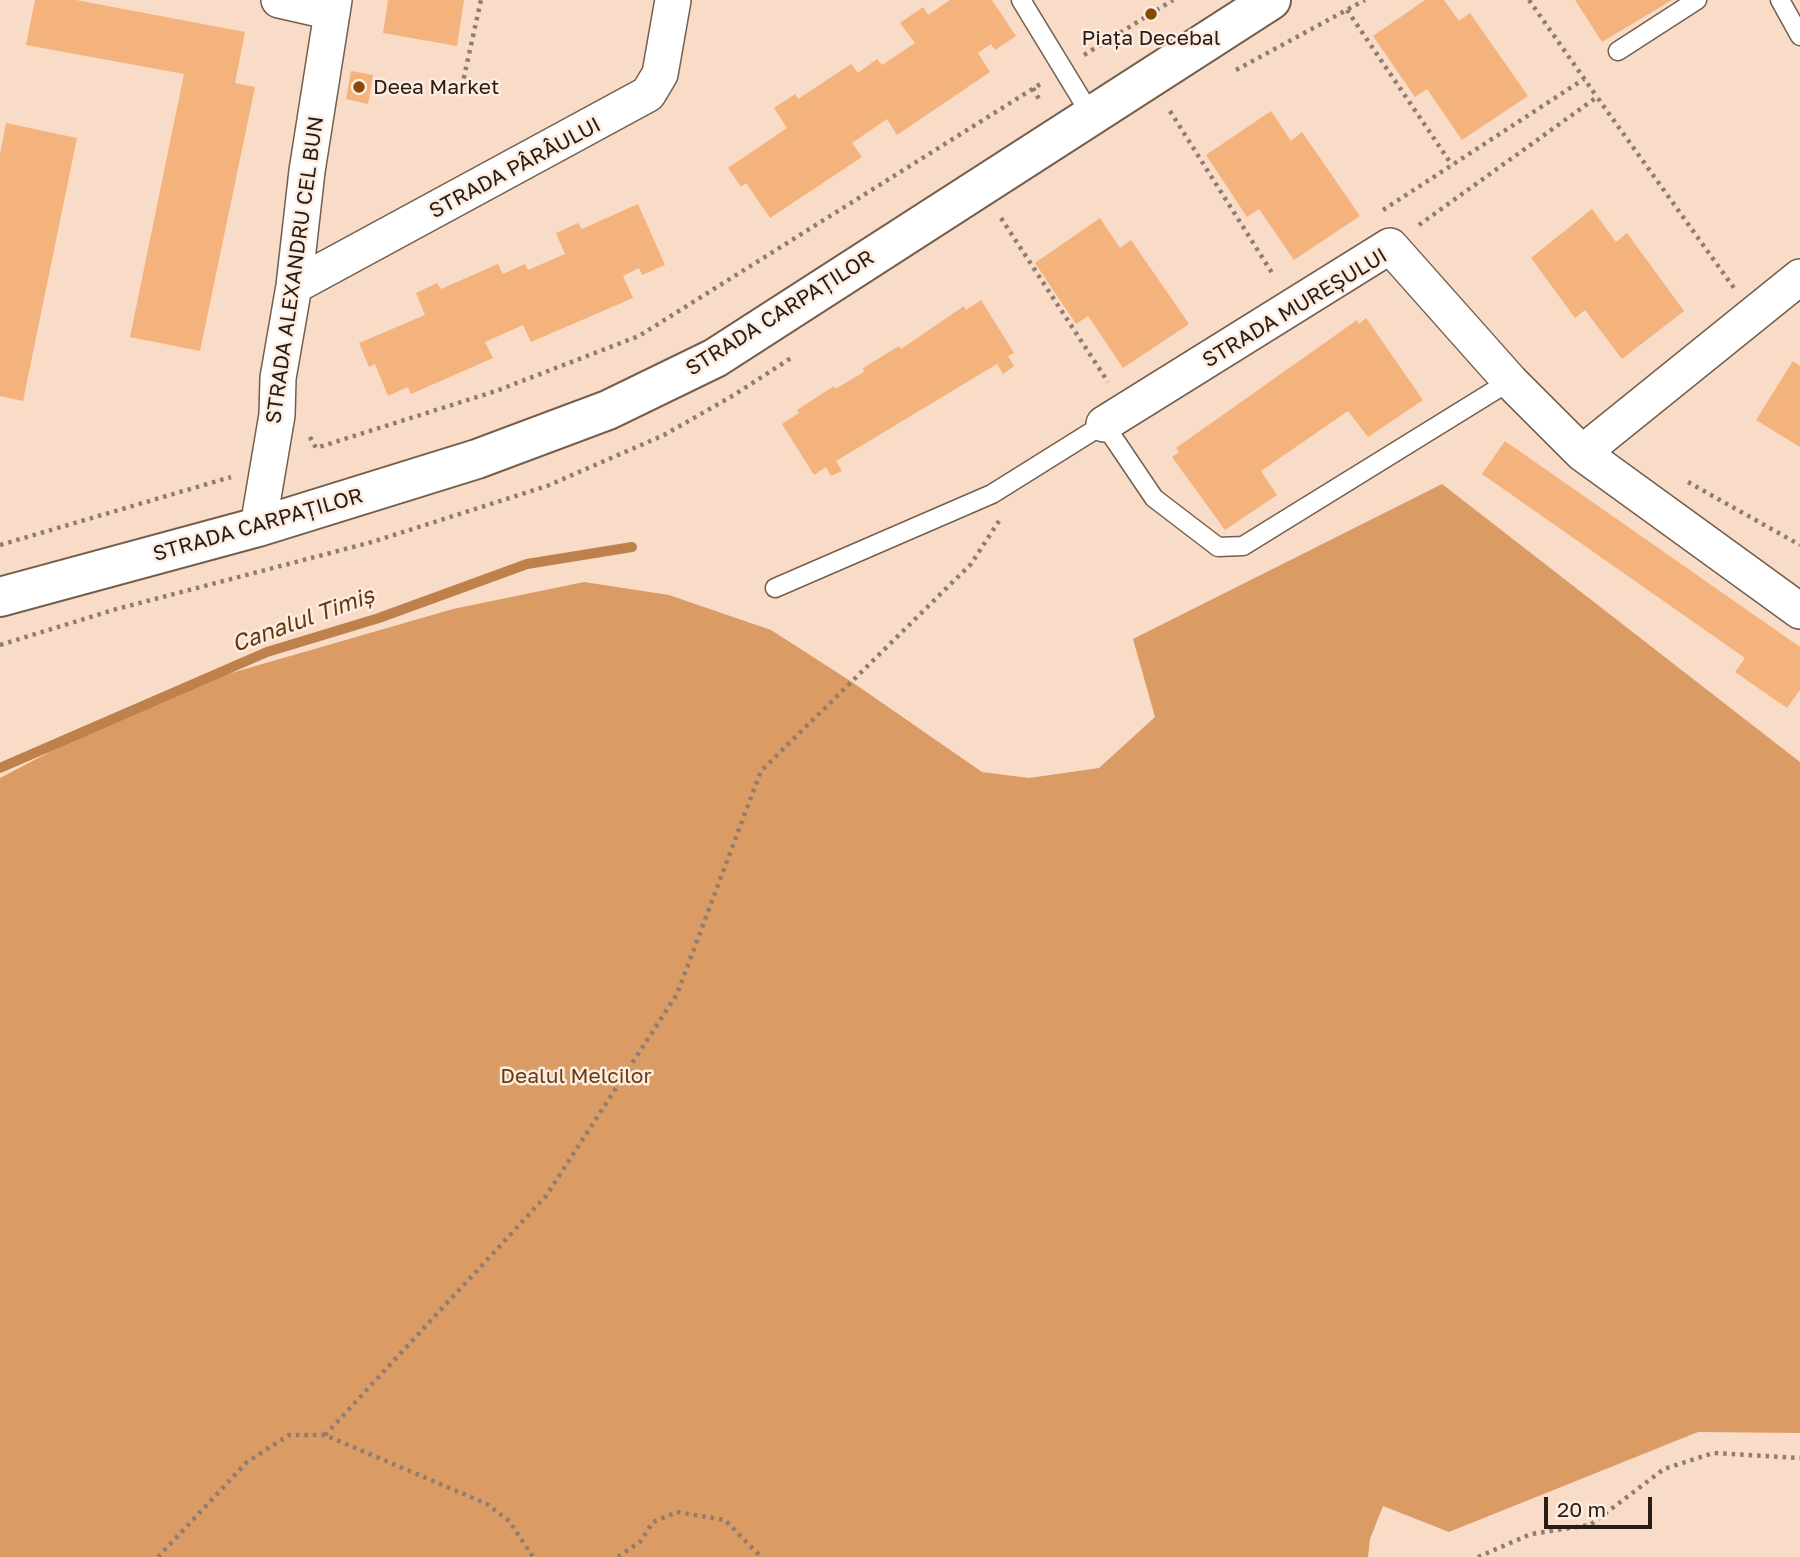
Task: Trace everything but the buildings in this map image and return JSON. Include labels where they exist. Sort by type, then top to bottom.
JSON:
[{"type":"main road","name":"STRADA CARPAȚILOR","points":[[0,597],[258,527],[477,459],[608,410],[715,358],[1271,0]]},
{"type":"street","name":"STRADA ALEXANDRU CEL BUN","points":[[258,527],[277,415],[278,378],[295,286],[307,171],[333,6],[279,0]]},
{"type":"street","name":"STRADA PÂRÂULUI","points":[[295,286],[648,94],[660,74],[673,0]]},
{"type":"street","name":"STRADA MUREȘULUI","points":[[1104,424],[1390,246],[1510,381],[1582,453],[1800,611]]},
{"type":"street","points":[[1582,453],[1800,277]]},
{"type":"lane","points":[[1021,0],[1091,115]]},
{"type":"lane","points":[[1618,51],[1697,0]]},
{"type":"lane","points":[[1780,0],[1800,36]]},
{"type":"lane","points":[[775,588],[992,494],[1104,424],[1154,498],[1218,547],[1243,546],[1510,381]]},
{"type":"path","points":[[460,95],[481,0]]},
{"type":"path","points":[[277,415],[303,421],[316,449],[496,391],[639,336],[1172,0]]},
{"type":"path","points":[[1529,0],[1754,315]]},
{"type":"path","points":[[1347,10],[1452,165]]},
{"type":"path","points":[[1390,246],[1597,97]]},
{"type":"path","points":[[1170,111],[1276,279]]},
{"type":"path","points":[[1001,218],[1112,387]]},
{"type":"path","points":[[325,1436],[546,1196],[677,994],[761,771],[971,564],[1033,469]]},
{"type":"path","points":[[0,545],[239,475]]},
{"type":"path","points":[[1683,480],[1800,545]]},
{"type":"path","points":[[158,1557],[247,1462],[289,1435],[325,1436],[487,1504],[509,1521],[533,1557]]},
{"type":"path","points":[[1478,1557],[1531,1534],[1590,1525],[1664,1469],[1713,1453],[1800,1458]]},
{"type":"path","points":[[618,1557],[640,1542],[653,1522],[677,1512],[725,1520],[761,1557]]},
{"type":"green space","name":"Dealul Melcilor","points":[[1442,484],[1800,762],[1800,1433],[1698,1432],[1449,1532],[1383,1506],[1370,1539],[1368,1557],[0,1557],[0,778],[162,693],[453,609],[584,582],[669,595],[771,630],[982,772],[1029,778],[1099,768],[1155,717],[1133,639]]},
{"type":"waterway","name":"Canalul Timiș","points":[[0,768],[267,652],[379,618],[527,564],[632,547]]},
{"type":"place","name":"Piața Decebal","points":[[1151,14]]},
{"type":"place","name":"Deea Market","points":[[359,87]]}]
